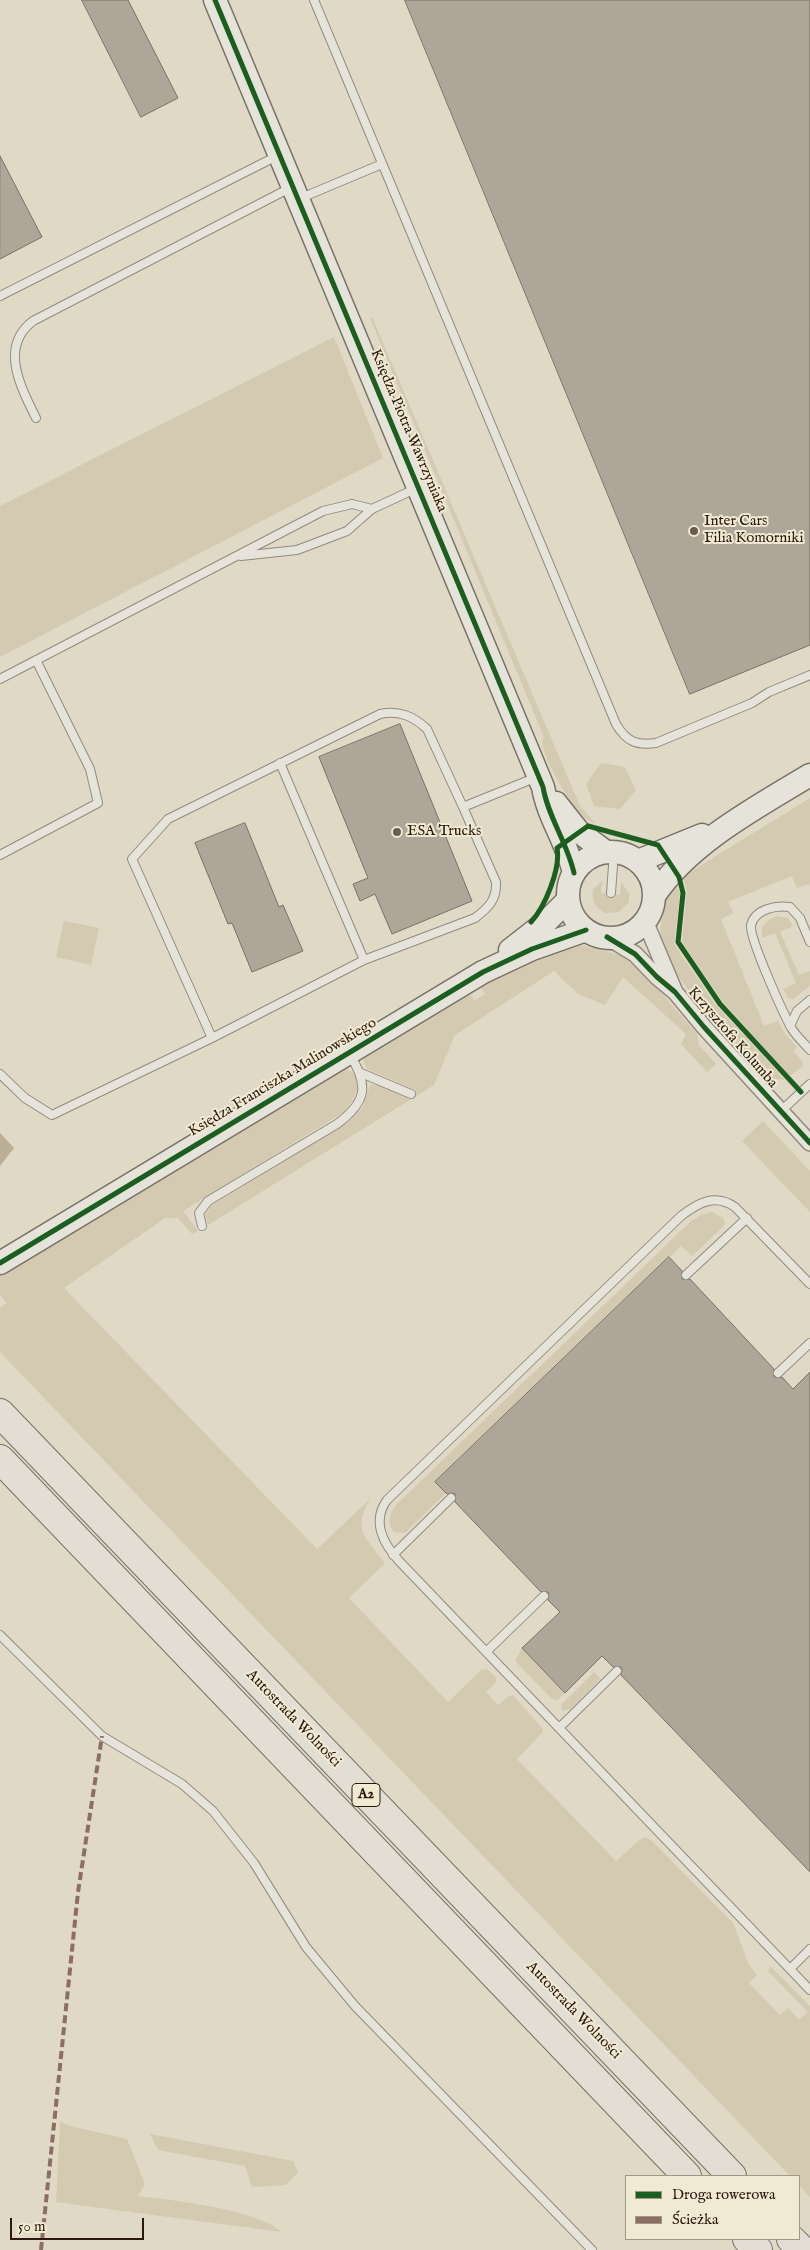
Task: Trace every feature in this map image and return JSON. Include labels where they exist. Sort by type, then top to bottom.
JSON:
[{"type":"highway","name":"Autostrada Wolności","points":[[0,1413],[731,2175]]},
{"type":"highway","name":"Autostrada Wolności","points":[[0,1459],[686,2175]]},
{"type":"highway","points":[[748,2240],[758,2250]]},
{"type":"highway","points":[[793,2240],[802,2250]]},
{"type":"street","name":"Księdza Piotra Wawrzyniaka","points":[[215,0],[541,781],[547,804],[568,849],[574,873]]},
{"type":"street","points":[[654,896],[674,869],[727,825],[810,775]]},
{"type":"street","name":"Księdza Piotra Wawrzyniaka","points":[[541,781],[579,832],[610,852]]},
{"type":"street","points":[[638,861],[727,825]]},
{"type":"street","points":[[610,852],[628,855],[638,861],[646,870],[652,882],[654,896],[652,909],[645,921],[628,934],[596,934],[572,913],[568,900],[569,886],[574,873],[583,862],[595,855],[610,852]]},
{"type":"street","name":"Księdza Franciszka Malinowskiego","points":[[483,972],[546,922],[568,900]]},
{"type":"street","name":"Krzysztofa Kolumba","points":[[645,921],[675,992]]},
{"type":"street","name":"Księdza Franciszka Malinowskiego","points":[[0,1263],[483,972],[532,949],[596,934]]},
{"type":"street","name":"Krzysztofa Kolumba","points":[[596,934],[635,954],[657,977],[675,992],[704,1027],[810,1143]]},
{"type":"lane","points":[[314,0],[616,724],[623,736],[632,743],[644,745],[656,743],[752,703],[768,692],[810,675]]},
{"type":"lane","points":[[0,296],[279,155]]},
{"type":"lane","points":[[36,418],[10,365],[9,354],[17,332],[33,321],[295,194],[382,164]]},
{"type":"lane","points":[[236,557],[297,550],[347,531],[372,509],[418,487]]},
{"type":"lane","points":[[0,679],[323,511],[352,504],[372,509]]},
{"type":"lane","points":[[0,855],[98,803],[90,769],[36,660]]},
{"type":"lane","points":[[0,1074],[24,1098],[52,1115],[212,1038],[364,960],[475,918],[493,902],[496,893],[496,882],[433,739],[418,721],[392,712],[380,714],[168,819],[132,859],[212,1038]]},
{"type":"lane","points":[[280,763],[364,960]]},
{"type":"lane","points":[[463,807],[541,781]]},
{"type":"lane","points":[[610,852],[611,892]]},
{"type":"lane","points":[[810,942],[800,918],[790,907],[775,907],[760,913],[751,926],[754,942],[790,1026],[810,1050]]},
{"type":"lane","points":[[790,1026],[797,1011],[810,1000]]},
{"type":"lane","points":[[202,1226],[199,1213],[208,1201],[337,1124],[352,1111],[362,1094],[361,1073],[349,1053]]},
{"type":"lane","points":[[361,1073],[393,1084],[411,1094]]},
{"type":"lane","points":[[781,1111],[810,1084]]},
{"type":"lane","points":[[810,1284],[747,1218],[729,1203],[720,1200],[704,1201],[681,1216],[388,1500],[381,1513],[380,1529],[387,1547],[393,1554],[810,1990]]},
{"type":"lane","points":[[686,1275],[747,1218]]},
{"type":"lane","points":[[778,1373],[810,1343]]},
{"type":"lane","points":[[393,1554],[451,1498]]},
{"type":"lane","points":[[486,1652],[544,1596]]},
{"type":"lane","points":[[0,1635],[102,1736],[182,1784],[213,1811],[254,1863],[306,1946],[355,2006],[592,2250]]},
{"type":"lane","points":[[559,1728],[617,1671]]},
{"type":"lane","points":[[790,1969],[810,1949]]},
{"type":"shaded area","points":[[372,317],[580,806],[595,823],[588,820],[572,802],[550,766],[543,747],[543,735],[370,318]]},
{"type":"shaded area","points":[[334,337],[383,458],[0,657],[0,506]]},
{"type":"shaded area","points":[[601,763],[625,767],[636,790],[620,809],[594,806],[586,784]]},
{"type":"shaded area","points":[[810,798],[810,886],[809,884],[797,888],[792,876],[728,902],[734,913],[721,919],[764,1026],[778,1021],[785,1034],[797,1047],[793,1051],[802,1061],[803,1066],[790,1076],[723,1002],[682,942],[687,891],[684,879],[687,874]]},
{"type":"shaded area","points":[[602,881],[601,893],[620,895],[621,882],[629,893],[629,902],[619,912],[606,913],[595,904],[593,889]]},
{"type":"shaded area","points":[[674,881],[680,893],[674,944],[715,1004],[785,1080],[768,1078],[758,1070],[706,1014],[678,976],[662,941],[660,928],[668,893]]},
{"type":"shaded area","points":[[777,916],[788,918],[793,926],[780,932],[799,975],[810,971],[810,986],[793,999],[788,998],[783,989],[796,983],[775,933],[762,938],[762,926]]},
{"type":"shaded area","points":[[64,921],[99,928],[91,965],[56,957]]},
{"type":"shaded area","points":[[572,943],[620,955],[630,962],[650,983],[652,982],[697,1034],[699,1045],[716,1064],[707,1072],[681,1044],[686,1034],[623,977],[605,1005],[578,994],[554,971],[455,1035],[434,1085],[208,1225],[205,1216],[211,1206],[349,1121],[363,1107],[370,1085],[379,1084],[410,1099],[416,1090],[367,1069],[363,1060],[367,1053],[468,991],[474,1001],[485,994],[479,985]]},
{"type":"shaded area","points":[[345,1068],[352,1072],[356,1077],[357,1083],[355,1095],[344,1112],[183,1211],[198,1231],[192,1234],[178,1218],[165,1218],[64,1288],[317,1549],[370,1499],[362,1518],[362,1526],[367,1540],[385,1563],[349,1598],[448,1702],[481,1670],[487,1669],[496,1677],[496,1682],[486,1692],[498,1705],[513,1695],[543,1729],[542,1733],[517,1759],[616,1861],[641,1839],[645,1837],[651,1840],[733,1923],[749,1965],[757,1975],[749,1983],[780,2015],[788,2008],[799,2020],[808,2012],[768,1971],[770,1966],[810,2006],[810,2197],[800,2186],[800,2175],[789,2175],[0,1352],[0,1308],[7,1303],[0,1295],[0,1275],[338,1070]]},
{"type":"shaded area","points":[[763,1121],[810,1171],[810,1212],[742,1141]]},
{"type":"shaded area","points":[[0,1133],[14,1148],[0,1166]]},
{"type":"shaded area","points":[[712,1212],[723,1218],[725,1224],[722,1228],[692,1256],[681,1246],[435,1482],[446,1493],[405,1533],[394,1532],[390,1525],[390,1518],[397,1504],[690,1222],[701,1215]]},
{"type":"shaded area","points":[[522,1648],[565,1693],[557,1700],[552,1699],[515,1661]]},
{"type":"shaded area","points":[[594,1672],[601,1679],[571,1709],[562,1711],[561,1705]]},
{"type":"shaded area","points":[[60,2122],[127,2139],[145,2184],[138,2196],[193,2203],[234,2211],[269,2224],[282,2232],[56,2202]]},
{"type":"shaded area","points":[[150,2134],[293,2161],[298,2172],[286,2185],[252,2187],[245,2166],[158,2150]]},
{"type":"building","points":[[82,0],[128,0],[178,98],[141,117]]},
{"type":"building","points":[[405,0],[810,0],[810,645],[690,694]]},
{"type":"building","points":[[0,156],[42,237],[0,259]]},
{"type":"building","name":"ESA Trucks","points":[[400,724],[472,901],[392,934],[375,894],[360,901],[353,884],[368,878],[319,757]]},
{"type":"building","points":[[245,823],[279,907],[283,905],[303,951],[252,972],[232,923],[228,924],[195,843]]},
{"type":"building","points":[[669,1257],[682,1271],[682,1279],[690,1279],[774,1369],[774,1377],[782,1377],[793,1389],[810,1372],[810,1872],[621,1675],[621,1667],[613,1667],[602,1656],[565,1693],[522,1648],[560,1612],[548,1600],[548,1592],[541,1592],[455,1502],[455,1494],[447,1494],[435,1482]]},
{"type":"marked path","points":[[41,2250],[78,1892],[102,1736]]},
{"type":"cycle path","points":[[215,0],[543,787],[545,798],[574,873]]},
{"type":"cycle path","points":[[531,922],[542,907],[551,887],[557,866],[557,848],[588,826],[658,845],[679,877],[683,893],[678,942],[720,1004],[801,1092]]},
{"type":"cycle path","points":[[0,1263],[483,972],[532,949],[586,930]]},
{"type":"cycle path","points":[[607,937],[635,954],[657,977],[675,992],[704,1027],[810,1143]]},
{"type":"place","name":"Inter Cars Filia Komorniki","points":[[694,531]]},
{"type":"place","name":"ESA Trucks","points":[[397,832]]}]
